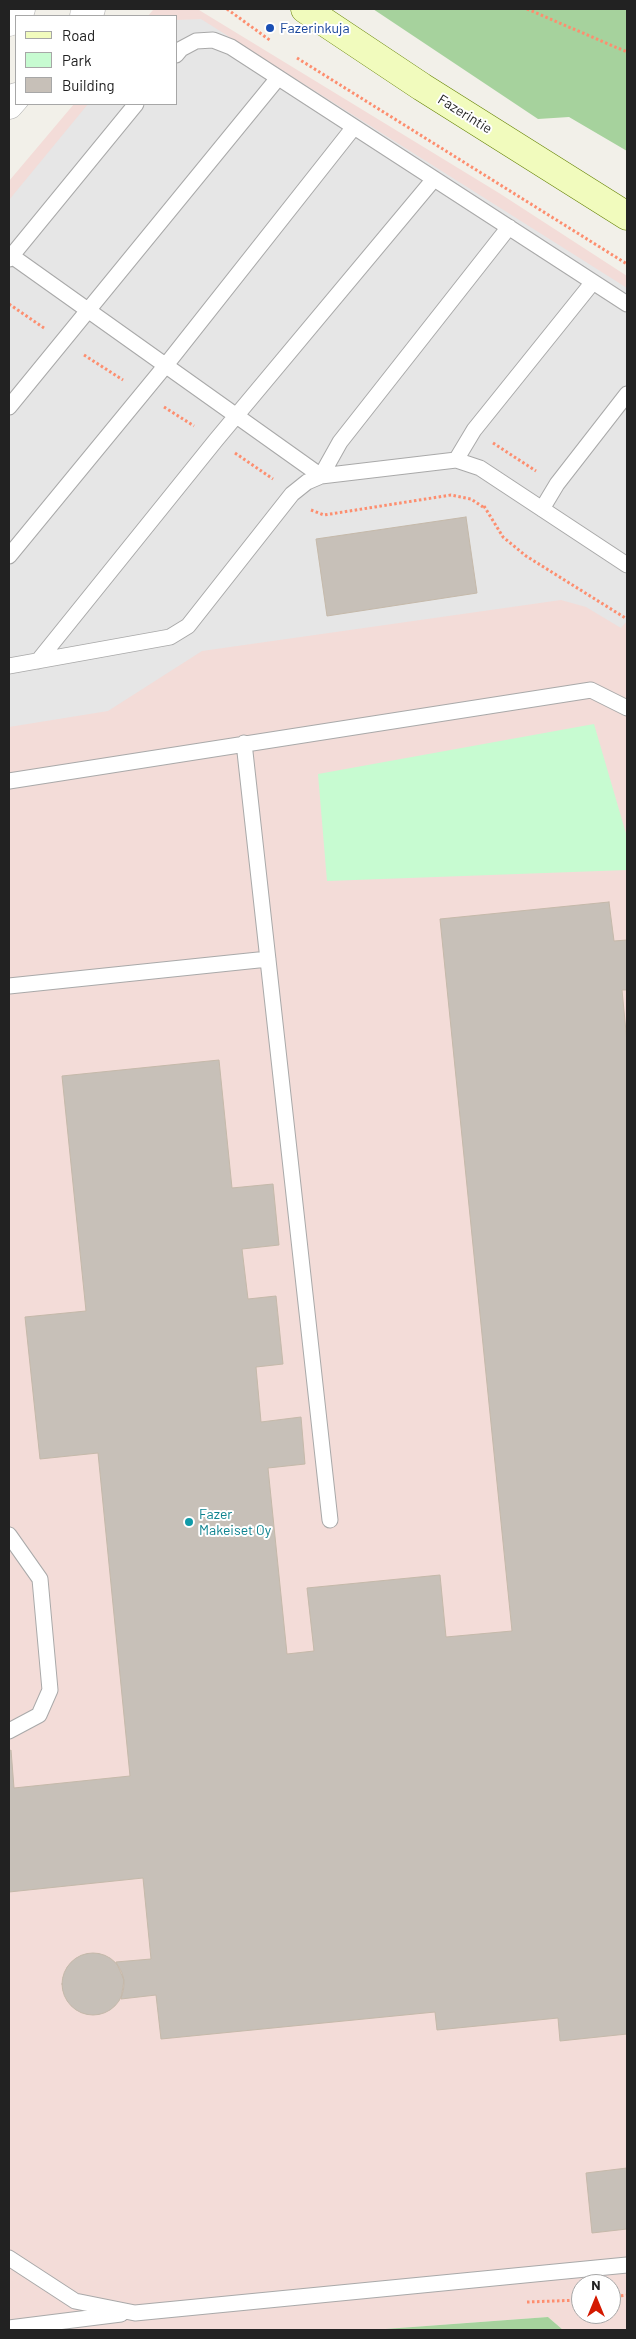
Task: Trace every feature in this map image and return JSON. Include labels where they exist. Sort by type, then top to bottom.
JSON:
[{"type":"main road","name":"Fazerintie","points":[[305,9],[422,88],[627,216]]},
{"type":"lane","points":[[178,53],[196,41],[213,40],[231,47],[627,304]]},
{"type":"lane","points":[[9,408],[278,78]]},
{"type":"lane","points":[[135,105],[10,256],[321,476]]},
{"type":"lane","points":[[9,556],[166,365],[354,127]]},
{"type":"lane","points":[[38,661],[237,416],[434,179]]},
{"type":"lane","points":[[321,476],[340,442],[509,228]]},
{"type":"lane","points":[[456,460],[474,430],[593,282]]},
{"type":"lane","points":[[542,509],[557,484],[627,394]]},
{"type":"lane","points":[[9,666],[170,637],[188,626],[292,494],[307,482],[321,476],[456,460],[480,468],[626,561]]},
{"type":"lane","points":[[9,781],[591,690],[627,708]]},
{"type":"lane","points":[[244,743],[330,1520]]},
{"type":"lane","points":[[9,986],[268,959]]},
{"type":"lane","points":[[9,1535],[40,1579],[50,1690],[39,1715],[9,1731]]},
{"type":"lane","points":[[9,2258],[75,2301],[135,2312]]},
{"type":"lane","points":[[9,2328],[135,2312],[627,2265]]},
{"type":"path","points":[[227,9],[277,45]]},
{"type":"path","points":[[527,9],[627,52]]},
{"type":"path","points":[[294,56],[627,264]]},
{"type":"path","points":[[501,481],[483,507],[503,537],[526,556],[627,619]]},
{"type":"shaded area","points":[[153,10],[199,10],[499,193],[627,276],[627,2330],[563,2330],[548,2317],[372,2330],[9,2330],[9,181],[73,105],[178,105],[178,15],[149,15]]},
{"type":"shaded area","points":[[201,19],[627,288],[627,621],[621,628],[586,607],[561,600],[202,651],[108,711],[9,727],[9,200],[87,105],[178,105],[178,20]]},
{"type":"green space","points":[[373,9],[627,9],[627,151],[569,117],[538,119]]},
{"type":"green space","points":[[594,724],[627,837],[627,870],[327,881],[318,774]]},
{"type":"green space","points":[[548,2317],[563,2330],[372,2330]]},
{"type":"building","points":[[466,517],[477,593],[327,616],[316,539]]},
{"type":"building","name":"Fazer Makeiset Oy","points":[[609,902],[614,941],[627,940],[627,990],[622,990],[627,1042],[627,2034],[560,2041],[558,2018],[437,2030],[435,2012],[161,2039],[156,1995],[121,1999],[124,1980],[116,1962],[151,1959],[143,1878],[9,1892],[9,1751],[11,1750],[14,1788],[130,1776],[98,1453],[40,1459],[25,1317],[86,1311],[62,1076],[219,1060],[232,1188],[273,1184],[279,1245],[242,1249],[248,1299],[276,1296],[283,1364],[256,1367],[261,1422],[301,1417],[305,1464],[268,1468],[287,1654],[314,1651],[307,1588],[440,1575],[446,1637],[512,1631],[440,919]]},
{"type":"building","points":[[87,1953],[99,1953],[115,1962],[122,1972],[124,1984],[122,1996],[115,2006],[99,2015],[87,2015],[76,2010],[67,2001],[62,1990],[62,1978],[67,1967],[76,1958]]},
{"type":"building","points":[[627,2168],[627,2229],[592,2233],[586,2173]]},
{"type":"place","name":"Fazerinkuja","points":[[270,28]]},
{"type":"place","name":"Fazer Makeiset Oy","points":[[189,1522]]}]
